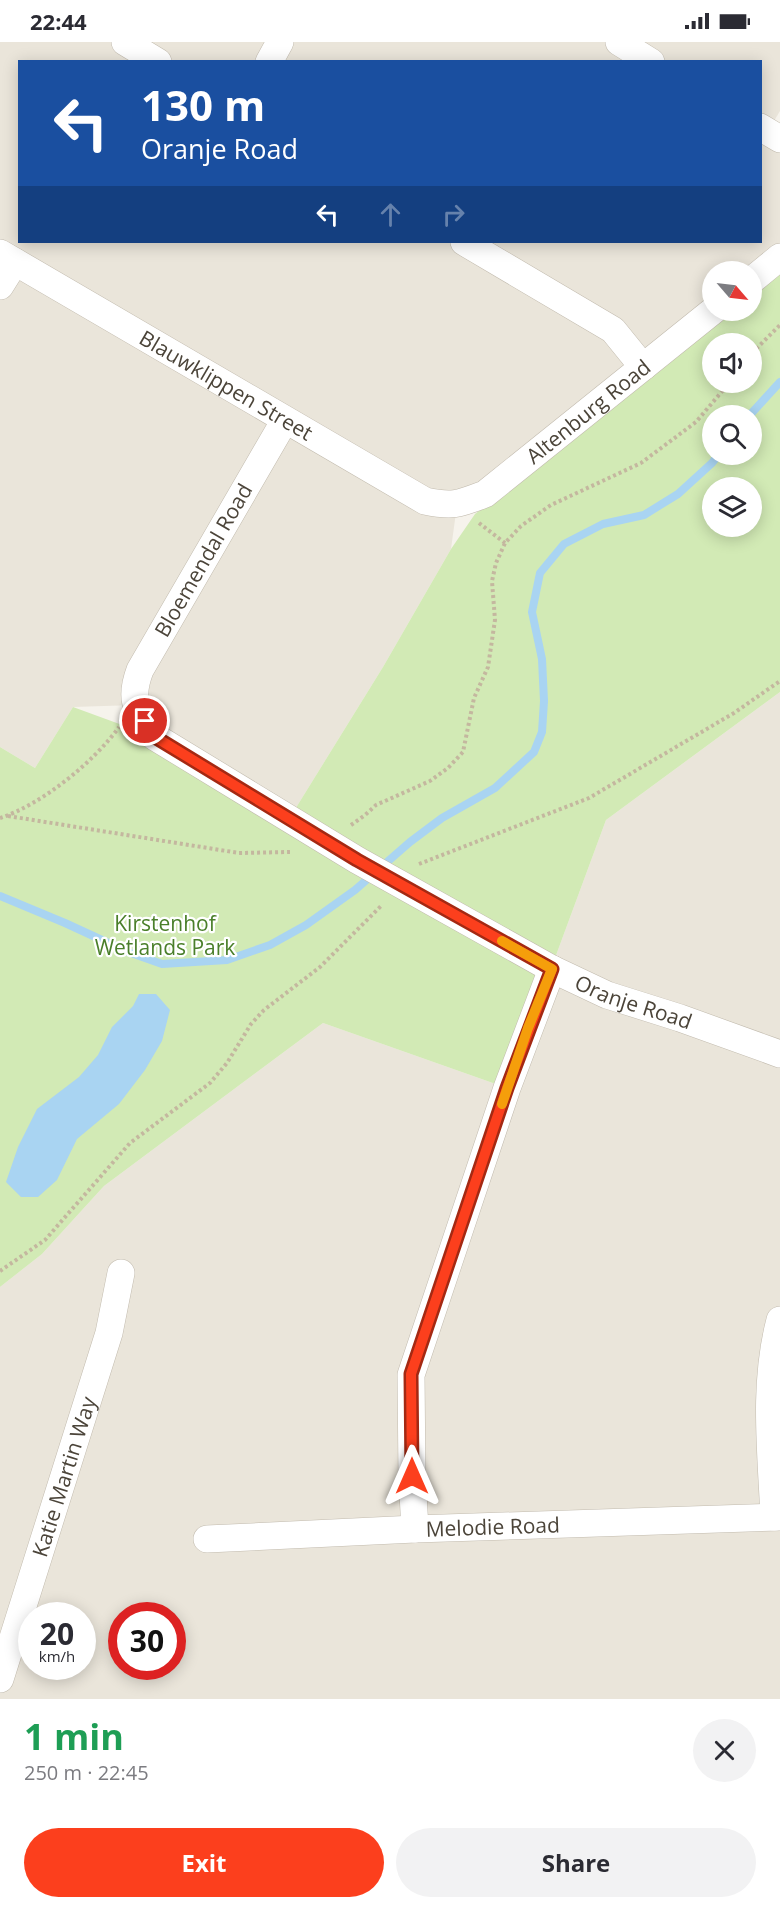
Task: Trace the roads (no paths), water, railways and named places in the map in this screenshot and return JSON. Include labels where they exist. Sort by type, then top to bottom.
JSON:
[{"type":"street","points":[[125,42],[155,60]]},
{"type":"street","points":[[270,60],[280,42]]},
{"type":"street","points":[[619,42],[648,60]]},
{"type":"street","points":[[762,128],[780,139]]},
{"type":"street","points":[[466,243],[614,330],[643,367]]},
{"type":"street","points":[[762,272],[780,257]]},
{"type":"street","points":[[0,286],[7,258]]},
{"type":"street","name":"Blauwklippen Street","points":[[7,258],[426,501],[457,505]]},
{"type":"street","name":"Altenburg Road","points":[[457,505],[485,494],[702,320]]},
{"type":"street","name":"Bloemendal Road","points":[[135,705],[134,686],[140,669],[285,420]]},
{"type":"street","name":"Oranje Road","points":[[135,705],[155,737],[357,860],[552,969],[607,995],[780,1054]]},
{"type":"street","points":[[415,1529],[411,1374],[511,1078],[552,969]]},
{"type":"street","name":"Katie Martin Way","points":[[0,1679],[110,1333],[121,1273]]},
{"type":"street","points":[[777,1517],[769,1395],[772,1348],[780,1320]]},
{"type":"street","name":"Melodie Road","points":[[207,1539],[415,1529],[777,1517]]},
{"type":"water","points":[[139,994],[156,994],[170,1010],[162,1041],[145,1070],[119,1104],[77,1139],[57,1180],[38,1197],[21,1197],[6,1182],[18,1147],[37,1109],[79,1077],[98,1055],[112,1027],[133,1006]]},
{"type":"waterway","points":[[759,405],[780,382]]},
{"type":"waterway","points":[[0,896],[128,952],[162,964],[227,960],[270,945],[306,925],[355,890],[410,842],[442,818],[495,788],[534,752],[542,732],[544,701],[542,659],[532,612],[540,573],[564,544],[603,524],[644,515],[678,494],[710,465]]},
{"type":"park label","name":"Kirstenhof Wetlands Park","points":[[165,935]]}]
